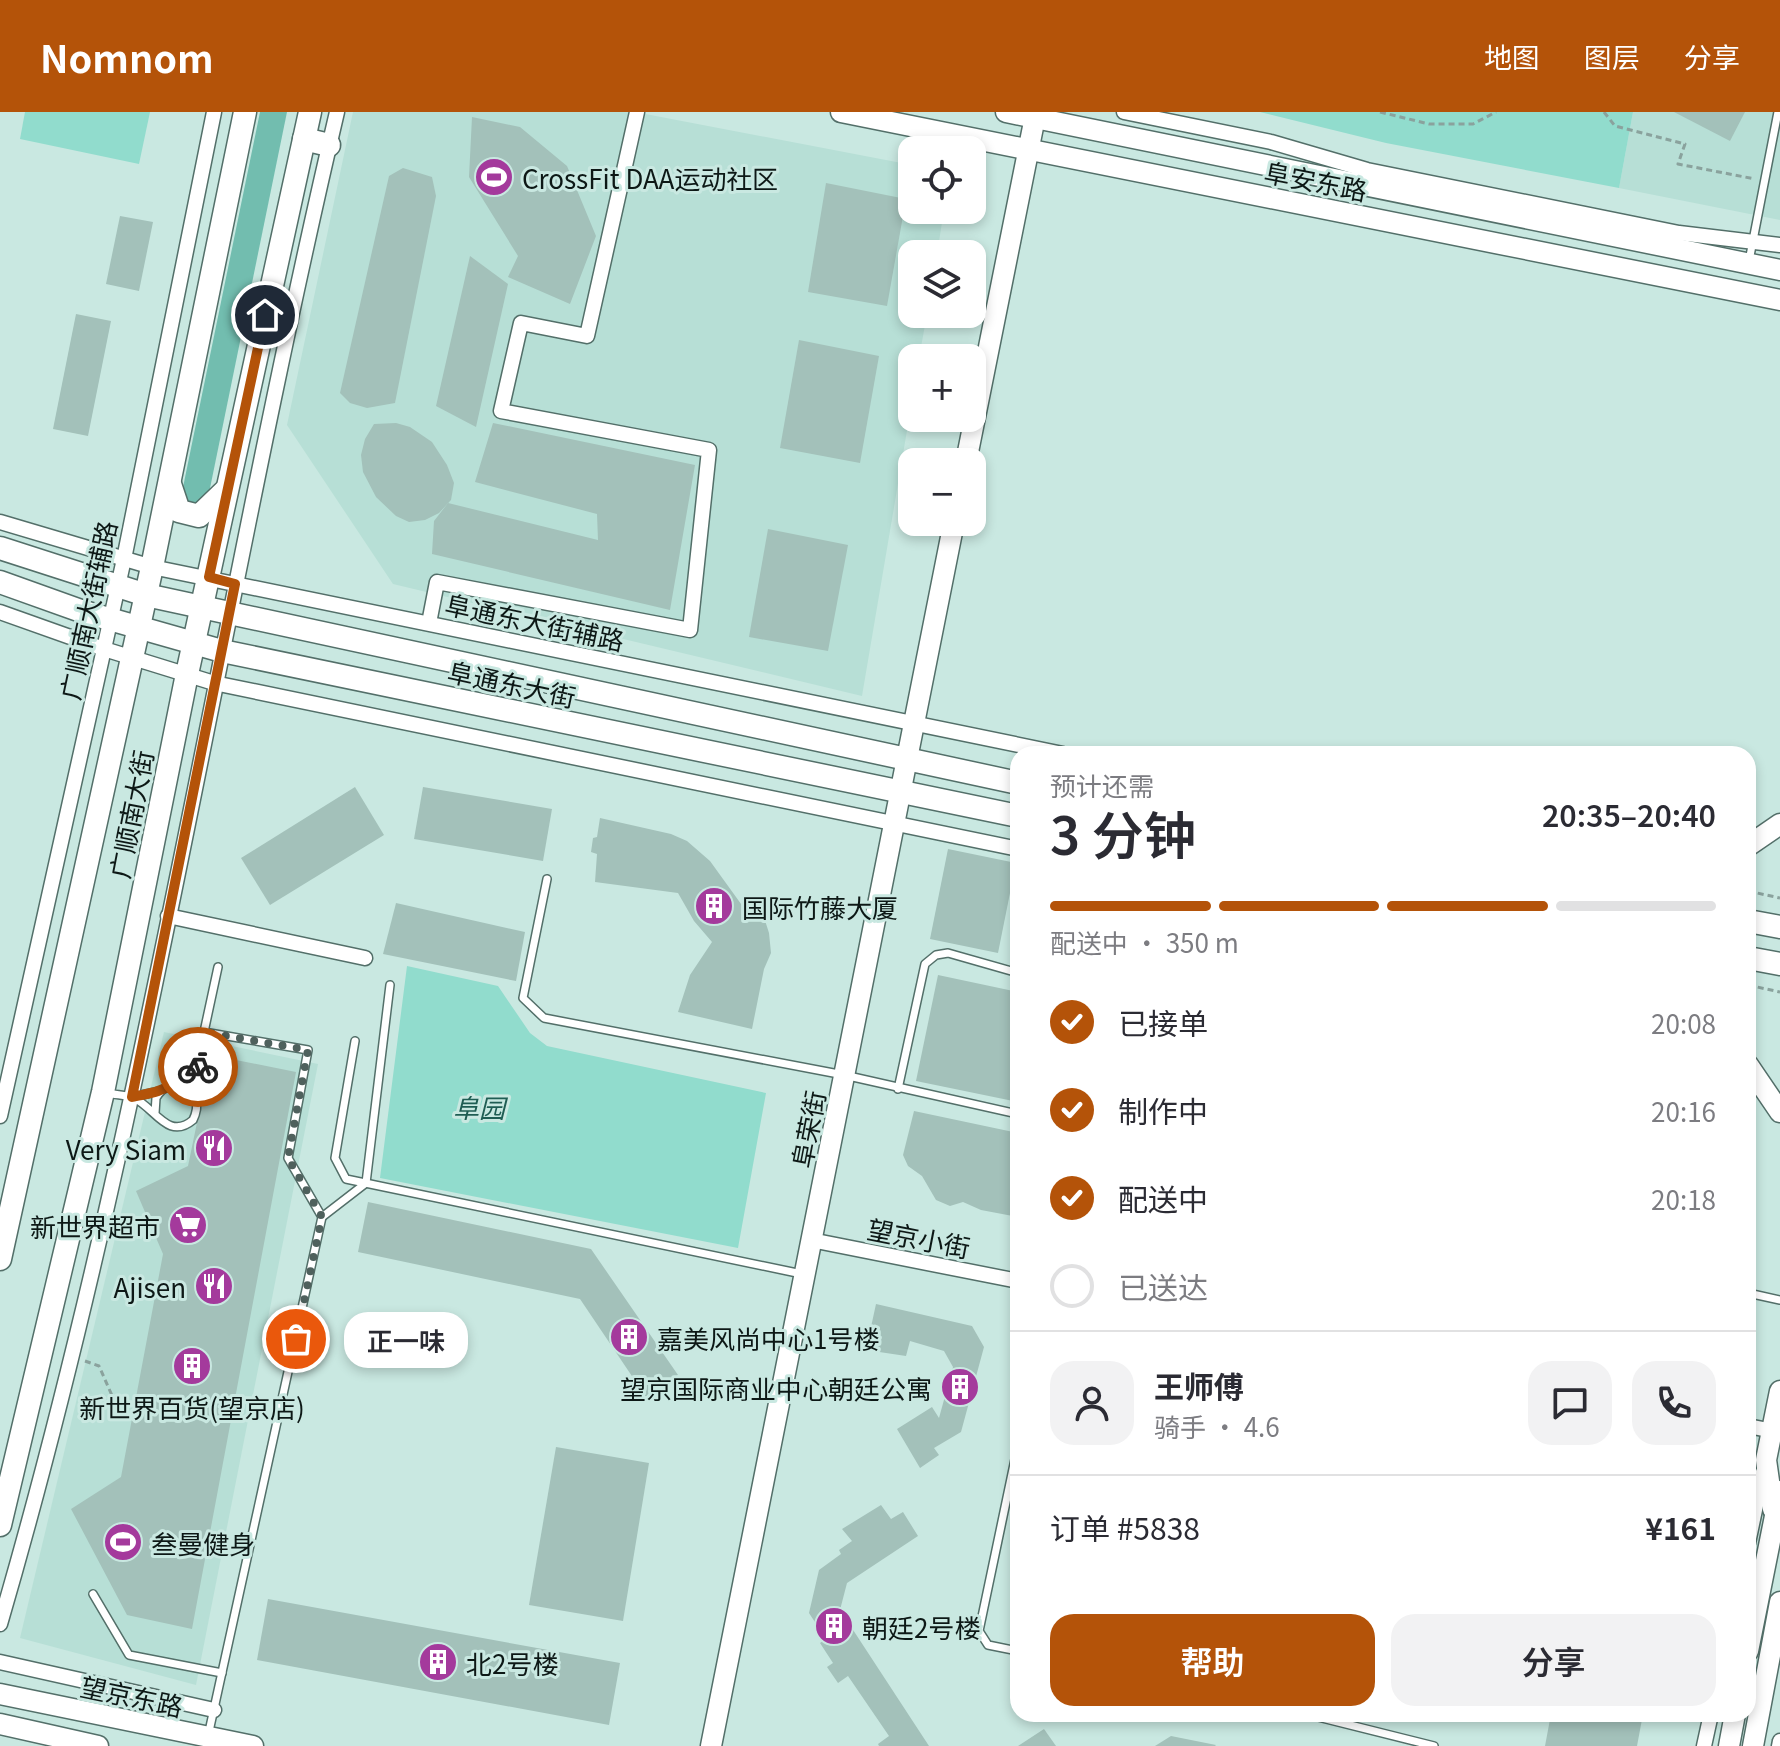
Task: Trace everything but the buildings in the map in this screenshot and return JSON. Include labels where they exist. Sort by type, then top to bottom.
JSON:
[{"type":"main road","name":"广顺南大街","points":[[0,1259],[139,628],[245,112]]},
{"type":"main road","name":"广顺南大街","points":[[0,1525],[103,1092],[225,491],[310,112]]},
{"type":"main road","points":[[304,139],[329,145]]},
{"type":"main road","points":[[169,483],[179,511],[199,516],[225,491]]},
{"type":"main road","name":"阜通东大街","points":[[0,548],[146,595],[1010,781]]},
{"type":"main road","name":"阜通东大街","points":[[0,582],[110,620],[222,651],[1010,814]]},
{"type":"main road","points":[[1756,922],[1780,927]]},
{"type":"main road","points":[[1756,960],[1780,964]]},
{"type":"street","name":"广顺南大街辅路","points":[[0,1116],[124,559],[214,112]]},
{"type":"street","points":[[0,1624],[39,1490],[132,1097],[214,683],[337,112]]},
{"type":"street","points":[[429,623],[437,582],[690,630],[709,450],[501,411],[521,323],[587,336],[637,112]]},
{"type":"street","name":"阜安东路","points":[[841,112],[1780,300]]},
{"type":"street","name":"阜安东路","points":[[1006,112],[1068,118],[1780,270]]},
{"type":"street","points":[[1124,112],[1271,142],[1367,170],[1679,233],[1780,245]]},
{"type":"street","points":[[969,448],[1036,115]]},
{"type":"street","name":"阜通东大街辅路","points":[[0,522],[152,567],[1025,746]]},
{"type":"street","name":"阜荣街","points":[[711,1746],[951,536]]},
{"type":"street","points":[[0,612],[214,683],[1010,847]]},
{"type":"street","points":[[1756,840],[1780,824]]},
{"type":"street","points":[[168,916],[365,958]]},
{"type":"street","points":[[1756,1077],[1780,1112]]},
{"type":"street","name":"望京小街","points":[[811,1240],[1010,1279]]},
{"type":"street","points":[[1756,1506],[1780,1391]]},
{"type":"street","points":[[1756,1428],[1773,1431]]},
{"type":"street","points":[[1766,1460],[1775,1521]]},
{"type":"street","points":[[1756,1612],[1780,1491]]},
{"type":"street","points":[[1753,1746],[1780,1602]]},
{"type":"street","points":[[0,1662],[214,1710]]},
{"type":"street","name":"望京东路","points":[[0,1694],[253,1746]]},
{"type":"street","points":[[1704,1746],[1709,1722]]},
{"type":"street","points":[[1729,1746],[1734,1722]]},
{"type":"street","points":[[0,1724],[98,1746]]},
{"type":"lane","points":[[1748,263],[1778,112]]},
{"type":"lane","points":[[547,879],[523,998],[544,1018],[844,1075],[1010,1112]]},
{"type":"lane","points":[[898,1089],[925,964],[936,955],[948,953],[1010,971]]},
{"type":"lane","points":[[132,1097],[155,1113],[165,1125],[173,1128],[187,1125],[198,1110],[195,1094],[218,967]]},
{"type":"lane","points":[[208,1738],[322,1217],[366,1183],[390,985]]},
{"type":"lane","points":[[204,1032],[308,1050],[288,1158],[322,1217]]},
{"type":"lane","points":[[355,1041],[335,1158],[346,1179],[804,1275]]},
{"type":"lane","points":[[103,1092],[132,1097],[176,1084],[188,1087],[195,1094]]},
{"type":"lane","points":[[155,1113],[154,1105],[160,1091]]},
{"type":"lane","points":[[1756,1295],[1780,1300]]},
{"type":"lane","points":[[1010,1483],[979,1631],[988,1645],[1010,1649]]},
{"type":"lane","points":[[93,1594],[129,1655],[222,1673]]},
{"type":"lane","points":[[1338,1722],[1434,1746]]},
{"type":"path","points":[[1380,112],[1429,124],[1473,124],[1496,112]]},
{"type":"path","points":[[1604,112],[1615,126],[1685,144],[1678,164],[1766,181]]},
{"type":"path","points":[[1756,893],[1780,898]]},
{"type":"path","points":[[1756,987],[1780,992]]},
{"type":"shaded area","points":[[353,112],[635,112],[898,162],[898,224],[942,224],[939,240],[898,240],[898,328],[924,328],[922,344],[898,344],[898,432],[907,432],[904,448],[898,448],[898,484],[862,696],[393,584],[287,425]]},
{"type":"shaded area","points":[[1633,112],[1780,112],[1780,220],[1619,188]]},
{"type":"shaded area","points":[[164,1032],[318,1064],[196,1685],[20,1638]]},
{"type":"green space","points":[[25,112],[150,112],[139,164],[20,139]]},
{"type":"green space","points":[[260,112],[287,112],[208,498],[197,506],[181,497]]},
{"type":"green space","points":[[1260,112],[1633,112],[1619,188],[1386,143]]},
{"type":"green space","name":"阜园","points":[[407,966],[498,986],[530,1033],[547,1046],[766,1093],[738,1248],[380,1178]]},
{"type":"way so far","points":[[198,1067],[204,1032],[308,1050],[288,1158],[322,1217],[296,1339]]},
{"type":"place","name":"CrossFit DAA运动社区","points":[[494,177]]},
{"type":"place","name":"国际竹藤大厦","points":[[714,906]]},
{"type":"place","name":"Very Siam","points":[[214,1148]]},
{"type":"place","name":"新世界超市","points":[[188,1225]]},
{"type":"place","name":"Ajisen","points":[[214,1286]]},
{"type":"place","name":"嘉美风尚中心1号楼","points":[[629,1337]]},
{"type":"place","name":"正一味","points":[[296,1339]]},
{"type":"place","name":"新世界百货(望京店)","points":[[192,1366]]},
{"type":"place","name":"望京国际商业中心朝廷公寓","points":[[960,1387]]},
{"type":"place","name":"叁曼健身","points":[[123,1542]]},
{"type":"place","name":"朝廷2号楼","points":[[834,1626]]},
{"type":"place","name":"北2号楼","points":[[438,1662]]},
{"type":"route","points":[[198,1067],[195,1094],[188,1087],[176,1084],[132,1097],[235,584],[209,577],[265,315]]}]
